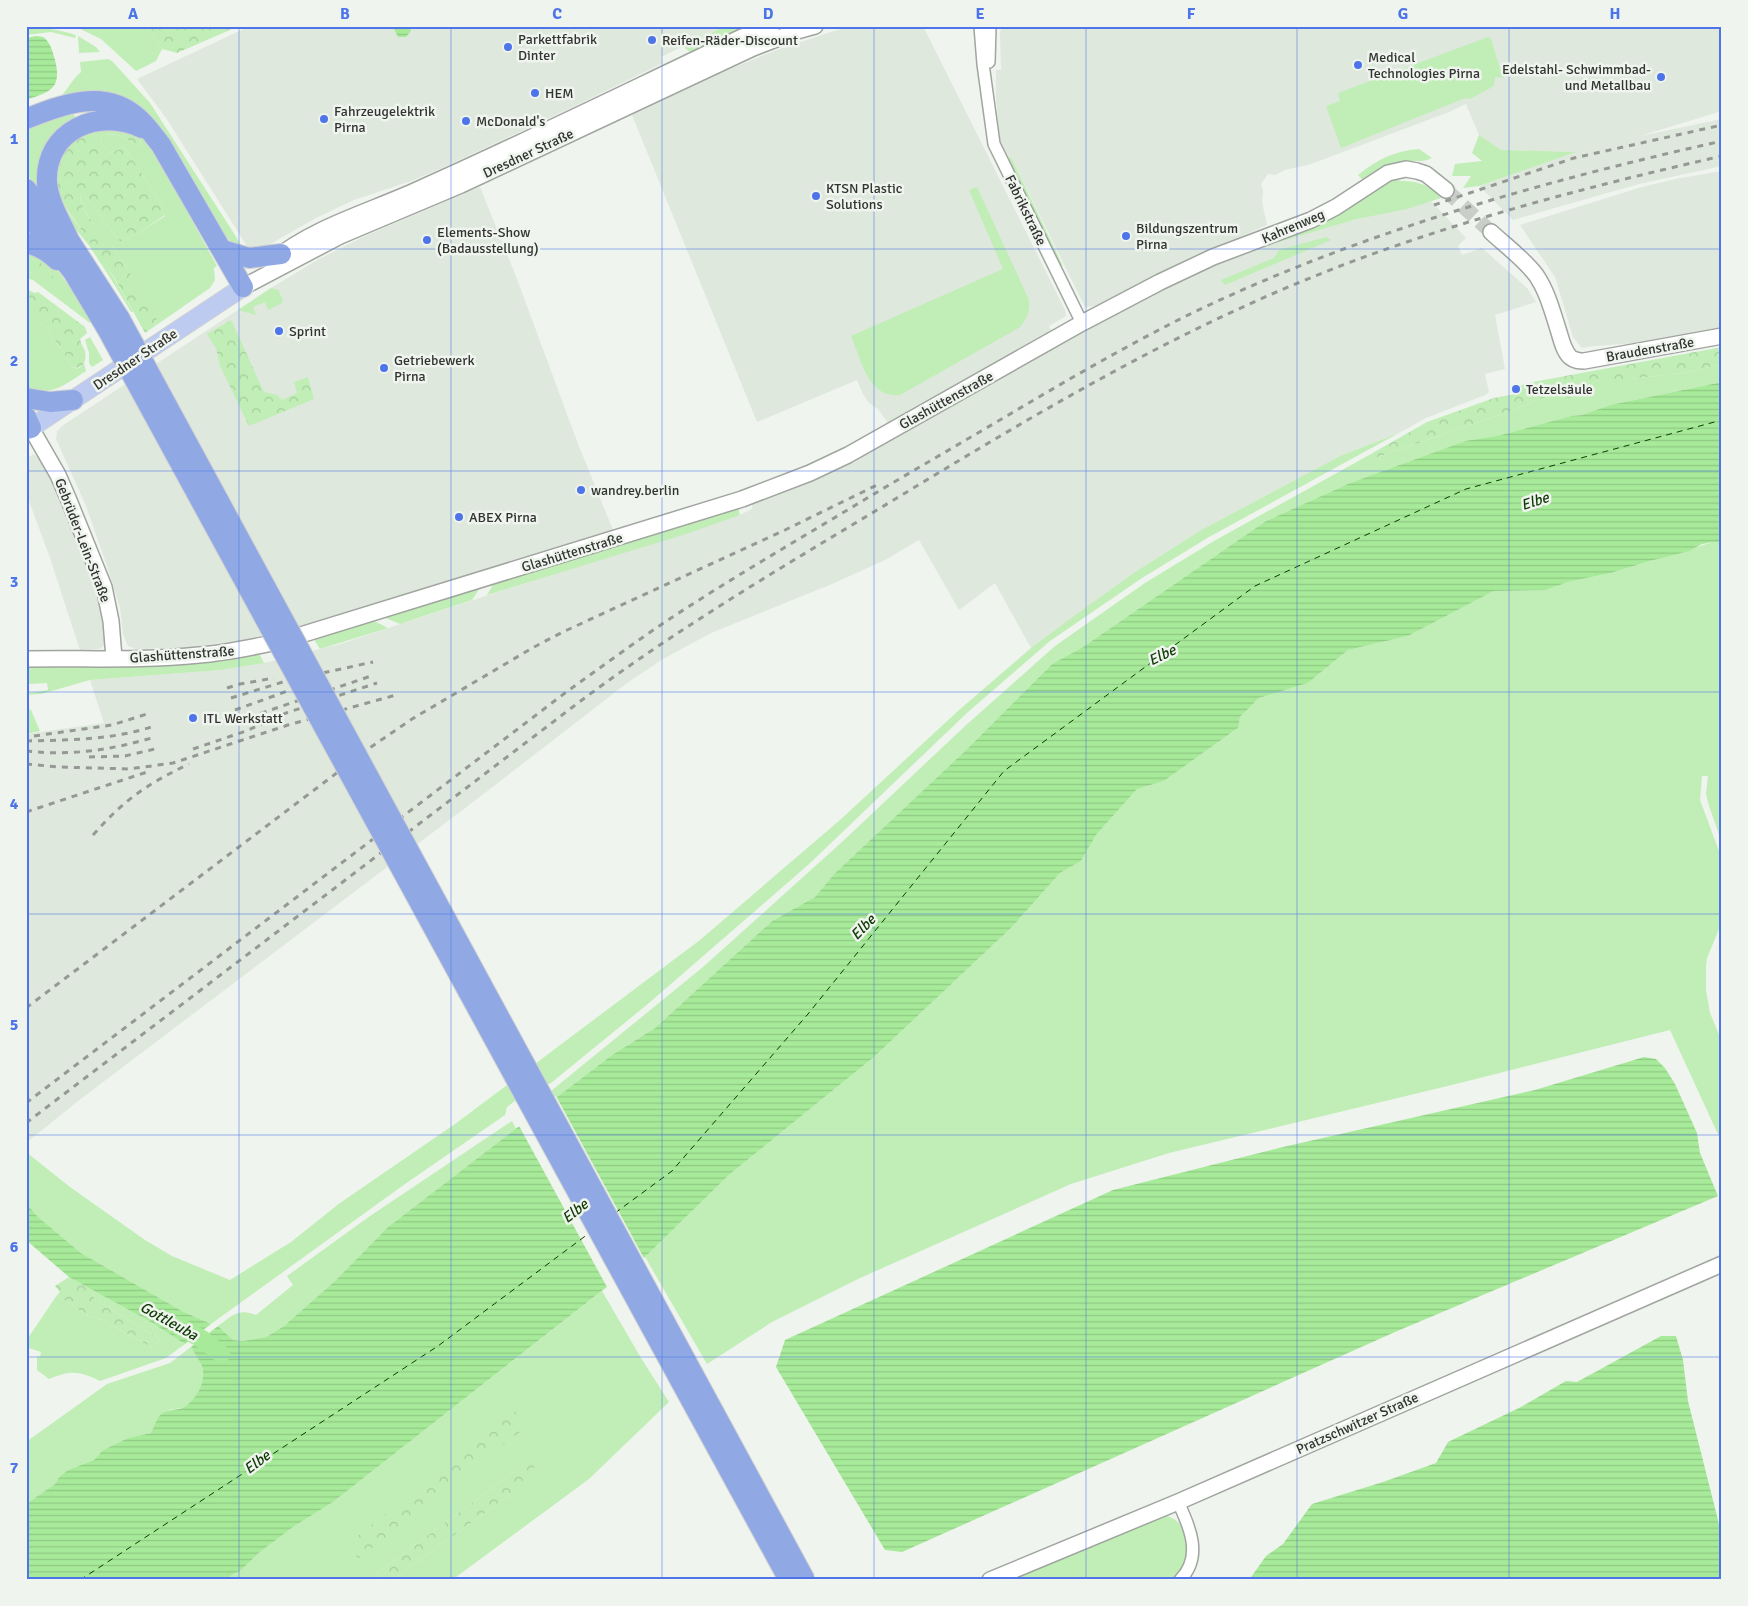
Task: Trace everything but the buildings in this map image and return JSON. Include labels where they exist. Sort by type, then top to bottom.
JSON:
[{"type":"highway","points":[[26,118],[67,103],[101,101],[129,111],[140,119],[169,158],[243,287]]},
{"type":"highway","points":[[153,135],[125,121],[101,120],[78,127],[64,137],[53,151],[50,162],[47,184],[54,207],[69,240],[113,323],[788,1580]]},
{"type":"highway","points":[[26,189],[69,240]]},
{"type":"highway","points":[[26,212],[73,272],[86,293]]},
{"type":"highway","points":[[26,243],[39,246],[48,252],[113,323],[805,1580]]},
{"type":"highway","points":[[222,250],[249,258],[280,259]]},
{"type":"highway","points":[[26,398],[50,402],[73,400]]},
{"type":"main road","name":"Dresdner Straße","points":[[28,425],[73,400],[243,287]]},
{"type":"street","name":"Dresdner Straße","points":[[243,287],[280,259],[328,227],[417,190],[742,37],[772,26]]},
{"type":"street","name":"Dresdner Straße","points":[[280,259],[461,185],[753,48],[796,31],[815,26]]},
{"type":"street","name":"Fabrikstraße","points":[[983,27],[987,91],[994,144],[1082,323]]},
{"type":"street","name":"Kahrenweg","points":[[1082,323],[1194,266],[1311,220],[1336,207],[1388,173],[1406,169],[1417,171],[1426,174],[1446,190]]},
{"type":"street","name":"Braudenstraße","points":[[1491,232],[1526,264],[1538,279],[1547,296],[1565,349],[1569,356],[1577,361],[1722,336]]},
{"type":"street","name":"Glashüttenstraße","points":[[26,659],[196,655],[230,652],[278,642],[742,499],[810,473],[848,455],[1082,323]]},
{"type":"street","name":"Gebrüder-Lein-Straße","points":[[28,425],[58,475],[104,587],[111,621],[114,658]]},
{"type":"street","name":"Pratzschwitzer Straße","points":[[990,1580],[1178,1502],[1722,1264]]},
{"type":"street","points":[[1178,1502],[1191,1533],[1194,1546],[1188,1569],[1180,1580]]},
{"type":"shaded area","points":[[250,26],[725,26],[661,57],[663,63],[581,103],[440,169],[354,200],[316,218],[267,246],[251,250],[166,118],[137,79]]},
{"type":"shaded area","points":[[853,26],[923,26],[1065,310],[1066,316],[1049,326],[1052,332],[888,423],[878,409],[869,403],[857,380],[757,422],[632,115],[718,74],[774,51]]},
{"type":"shaded area","points":[[1003,26],[1722,26],[1722,111],[1640,136],[1722,119],[1722,166],[1639,184],[1513,220],[1479,186],[1574,152],[1500,150],[1479,135],[1466,104],[1311,164],[1285,170],[1275,175],[1268,174],[1261,184],[1263,190],[1262,202],[1267,225],[1180,264],[1109,300],[1094,306],[1085,307],[1011,157],[1007,159],[1000,140],[996,99],[996,70],[1001,70],[1000,32]]},
{"type":"shaded area","points":[[1722,171],[1722,331],[1652,344],[1636,343],[1582,348],[1573,337],[1555,277],[1520,225],[1642,187]]},
{"type":"shaded area","points":[[480,187],[517,279],[578,444],[613,530],[331,618],[244,640],[183,648],[136,649],[128,646],[123,634],[120,608],[106,563],[86,506],[56,439],[57,431],[271,288],[319,259],[363,237]]},
{"type":"shaded area","points":[[1431,201],[1466,238],[1458,246],[1462,255],[1482,248],[1527,288],[1536,302],[1495,315],[1505,369],[1485,374],[1489,392],[1485,395],[1426,418],[1399,433],[1340,456],[1203,529],[1135,572],[1031,648],[995,583],[959,610],[919,540],[885,560],[832,584],[711,633],[663,659],[627,683],[78,1101],[26,1143],[26,734],[104,723],[90,680],[221,670],[269,662],[340,644],[740,515],[752,509],[752,503],[936,412],[1166,286],[1210,266],[1265,245],[1357,219]]},
{"type":"shaded area","points":[[33,454],[42,460],[50,470],[99,588],[107,636],[105,644],[100,649],[80,650],[49,555],[26,493],[26,455],[31,456]]},
{"type":"green space","points":[[74,26],[146,26],[162,49],[156,61],[136,71],[101,39]]},
{"type":"green space","points":[[146,26],[239,26],[177,53],[162,49]]},
{"type":"green space","points":[[725,26],[746,26],[690,52],[684,47]]},
{"type":"green space","points":[[26,27],[52,29],[76,35],[75,38],[51,32],[26,35]]},
{"type":"green space","points":[[78,36],[96,47],[100,52],[79,53]]},
{"type":"green space","points":[[1488,37],[1491,39],[1503,78],[1495,77],[1494,86],[1470,99],[1465,98],[1341,148],[1326,106],[1340,101],[1338,93]]},
{"type":"green space","points":[[108,59],[112,61],[150,103],[235,235],[240,244],[239,247],[231,245],[228,241],[171,141],[157,123],[56,101],[81,72],[80,62]]},
{"type":"green space","points":[[73,109],[75,118],[45,194],[26,174],[26,125]]},
{"type":"green space","points":[[111,124],[125,126],[136,131],[143,138],[161,164],[217,266],[214,268],[215,280],[210,288],[155,326],[157,319],[153,311],[113,247],[88,216],[81,202],[80,195],[84,194],[120,242],[165,216],[161,204],[125,147],[110,153],[102,144],[100,137],[114,134],[123,137],[136,146],[142,143],[124,129],[100,127],[89,131],[70,145],[59,166],[57,178],[59,192],[64,205],[105,263],[133,312],[131,312],[90,247],[65,215],[55,195],[53,179],[55,163],[67,142],[87,128]]},
{"type":"green space","points":[[110,127],[133,134],[142,143],[136,146],[123,137],[114,134],[100,137],[102,144],[110,153],[125,147],[161,204],[165,215],[140,232],[120,242],[84,194],[80,195],[81,202],[88,216],[113,247],[153,310],[157,319],[155,326],[145,333],[114,277],[62,202],[58,185],[57,173],[70,143],[80,135]]},
{"type":"green space","points":[[1479,135],[1501,150],[1576,152],[1479,186],[1463,188],[1471,176],[1452,176],[1455,164],[1482,161],[1472,153]]},
{"type":"green space","points":[[1419,149],[1432,158],[1424,161],[1399,163],[1363,180],[1358,175],[1372,164],[1387,157]]},
{"type":"green space","points":[[1011,157],[1063,266],[1059,266],[1007,159]]},
{"type":"green space","points":[[1399,178],[1399,181],[1422,184],[1441,198],[1407,209],[1357,219],[1265,246],[1330,217],[1390,181]]},
{"type":"green space","points":[[977,187],[1029,300],[1026,318],[1020,327],[900,395],[889,395],[880,391],[867,376],[851,336],[1003,269],[969,190]]},
{"type":"green space","points":[[1326,237],[1331,240],[1225,285],[1221,280],[1274,258],[1279,250]]},
{"type":"green space","points":[[26,248],[52,262],[78,299],[90,323],[33,280],[26,278],[26,271],[35,274],[37,261],[26,257]]},
{"type":"green space","points":[[26,257],[48,269],[54,282],[49,284],[35,274],[26,271]]},
{"type":"green space","points":[[271,288],[278,290],[283,300],[282,303],[268,310],[265,302],[253,307],[256,315],[238,310]]},
{"type":"green space","points":[[26,289],[35,293],[38,292],[85,327],[87,333],[80,339],[85,351],[85,361],[81,366],[72,367],[52,337],[26,311]]},
{"type":"green space","points":[[26,311],[52,337],[72,367],[79,368],[84,363],[86,371],[58,388],[51,390],[43,391],[26,387]]},
{"type":"green space","points":[[231,320],[264,392],[277,395],[282,400],[297,393],[294,382],[308,377],[314,399],[249,426],[220,366],[216,348],[207,334]]},
{"type":"green space","points":[[90,337],[103,360],[92,367],[89,363],[89,353],[85,340]]},
{"type":"green space","points":[[1722,347],[1722,364],[1689,372],[1630,379],[1598,379],[1585,390],[1569,398],[1555,393],[1511,411],[1375,458],[1371,454],[1427,422],[1494,398],[1520,393],[1518,386]]},
{"type":"green space","points":[[1722,364],[1722,382],[1610,405],[1582,415],[1571,416],[1501,435],[1465,441],[1350,483],[1266,521],[1083,647],[1052,664],[965,751],[834,874],[815,897],[772,921],[655,1028],[612,1055],[555,1099],[551,1091],[703,967],[1055,646],[1145,583],[1214,541],[1371,454],[1375,458],[1511,411],[1555,393],[1585,390],[1598,379],[1630,379],[1689,372]]},
{"type":"green space","points":[[1399,433],[1209,537],[1142,578],[1050,641],[968,712],[808,865],[649,1003],[551,1083],[546,1085],[541,1081],[507,1107],[505,1115],[405,1184],[211,1324],[182,1311],[81,1253],[37,1216],[26,1203],[26,1152],[70,1187],[145,1240],[172,1256],[230,1280],[291,1242],[340,1203],[455,1124],[700,940],[840,820],[958,711],[1031,648],[1074,616],[1135,572],[1203,529],[1340,456]]},
{"type":"green space","points":[[738,507],[740,515],[686,534],[487,595],[494,583]]},
{"type":"green space","points":[[1713,542],[1722,542],[1722,843],[1706,794],[1708,776],[1702,776],[1700,800],[1722,859],[1722,922],[1707,958],[1706,990],[1710,1013],[1722,1042],[1722,1143],[1670,1030],[1169,1153],[1071,1184],[858,1279],[772,1322],[707,1364],[645,1257],[730,1174],[874,1057],[1012,927],[1060,873],[1081,861],[1096,835],[1137,789],[1164,781],[1237,729],[1240,717],[1259,698],[1308,683],[1348,650],[1408,636],[1494,591],[1546,590],[1568,582],[1611,573]]},
{"type":"green space","points":[[479,587],[472,600],[400,624],[383,617]]},
{"type":"green space","points":[[372,620],[388,628],[320,649],[313,638]]},
{"type":"green space","points":[[259,653],[264,663],[221,670],[90,680],[41,694],[26,695],[26,691],[31,693],[48,690],[47,683],[26,684],[26,666]]},
{"type":"green space","points":[[26,707],[31,710],[40,731],[26,734]]},
{"type":"green space","points":[[512,1121],[516,1129],[388,1227],[336,1280],[284,1326],[266,1337],[243,1341],[233,1340],[218,1326],[236,1314],[244,1312],[256,1315],[293,1285],[287,1276],[370,1216]]},
{"type":"green space","points":[[69,1277],[93,1290],[94,1299],[160,1339],[153,1348],[102,1320],[88,1316],[57,1295],[60,1292],[55,1286]]},
{"type":"green space","points":[[93,1290],[149,1321],[185,1344],[166,1358],[100,1381],[75,1373],[63,1374],[49,1379],[37,1370],[37,1356],[40,1357],[41,1352],[26,1347],[26,1341],[57,1295],[88,1316],[102,1320],[153,1348],[160,1339],[94,1299]]},
{"type":"green space","points":[[602,1291],[669,1402],[589,1479],[452,1580],[392,1580],[510,1495],[531,1457],[515,1471],[377,1573],[380,1580],[225,1580],[239,1572],[260,1552],[293,1527],[333,1502]]},
{"type":"green space","points":[[191,1347],[203,1370],[200,1390],[192,1401],[181,1408],[169,1410],[151,1433],[128,1438],[103,1450],[94,1460],[68,1470],[59,1477],[55,1484],[26,1504],[26,1442],[107,1384],[170,1363]]},
{"type":"green space","points":[[515,1411],[526,1427],[358,1559],[349,1543]]},
{"type":"green space","points":[[531,1456],[537,1464],[510,1495],[392,1580],[380,1580],[377,1573],[515,1471]]},
{"type":"green space","points":[[1166,1516],[1179,1523],[1186,1536],[1187,1544],[1183,1567],[1174,1580],[1009,1580],[1153,1517]]},
{"type":"water","points":[[395,26],[409,26],[411,31],[406,37],[398,37],[394,29]]},
{"type":"water","points":[[43,37],[50,44],[57,69],[57,77],[52,88],[48,91],[26,100],[26,38]]},
{"type":"water","name":"Elbe","points":[[1722,382],[1722,542],[1702,544],[1689,551],[1611,573],[1568,582],[1546,590],[1494,591],[1408,636],[1348,650],[1308,683],[1259,698],[1240,717],[1238,728],[1164,781],[1137,789],[1096,835],[1081,861],[1060,873],[1012,927],[874,1057],[730,1174],[645,1257],[333,1502],[293,1527],[260,1552],[239,1572],[225,1580],[26,1580],[26,1504],[55,1484],[59,1477],[68,1470],[94,1460],[103,1450],[128,1438],[151,1433],[160,1415],[187,1405],[200,1389],[203,1376],[201,1364],[191,1347],[218,1326],[233,1340],[243,1341],[266,1337],[284,1326],[336,1280],[388,1227],[612,1055],[655,1028],[772,921],[815,897],[834,874],[965,751],[1052,664],[1083,647],[1266,521],[1350,483],[1465,441],[1501,435],[1571,416],[1582,415],[1610,405]]},
{"type":"water","points":[[1644,1057],[1656,1059],[1665,1068],[1675,1084],[1697,1133],[1700,1153],[1718,1196],[1395,1332],[902,1552],[885,1550],[776,1367],[785,1340],[1113,1190],[1283,1147],[1535,1090]]},
{"type":"water","points":[[26,1203],[37,1216],[81,1253],[182,1311],[211,1324],[185,1344],[149,1321],[69,1277],[26,1240]]},
{"type":"water","points":[[1661,1336],[1676,1336],[1683,1360],[1688,1401],[1722,1536],[1722,1580],[1249,1580],[1266,1556],[1283,1544],[1312,1504],[1436,1463],[1448,1442],[1521,1407],[1566,1381],[1577,1382]]},
{"type":"pier","points":[[556,1096],[645,1260],[608,1289],[518,1124]]},
{"type":"waterway","name":"Gottleuba","points":[[176,1325],[202,1339],[221,1354]]},
{"type":"ferry route","points":[[615,1213],[672,1171],[808,1014],[1004,771],[1255,586],[1466,489],[1722,420]]},
{"type":"ferry route","points":[[80,1580],[438,1346],[588,1234]]},
{"type":"tunnel","points":[[1446,190],[1491,232]]},
{"type":"railway","points":[[1434,205],[1574,158],[1722,125]]},
{"type":"railway","points":[[26,1103],[565,693],[658,627],[717,588],[895,481],[1094,365],[1186,316],[1250,287],[1382,235],[1449,213],[1585,174],[1722,141]]},
{"type":"railway","points":[[26,1123],[611,679],[725,602],[977,450],[1074,394],[1122,367],[1221,317],[1326,271],[1437,232],[1550,198],[1722,156]]},
{"type":"railway","points":[[26,1008],[371,747],[412,719],[534,647],[565,631],[785,530],[877,485]]},
{"type":"railway","points":[[231,698],[286,681],[373,662]]},
{"type":"railway","points":[[238,721],[374,675]]},
{"type":"railway","points":[[227,688],[274,678]]},
{"type":"railway","points":[[235,710],[318,680]]},
{"type":"railway","points":[[193,749],[246,731],[286,713],[377,683]]},
{"type":"railway","points":[[26,764],[129,769],[173,763],[288,725],[396,695]]},
{"type":"railway","points":[[34,736],[112,725],[147,714]]},
{"type":"railway","points":[[26,741],[105,737],[151,727]]},
{"type":"railway","points":[[26,751],[59,753],[91,751],[155,737]]},
{"type":"railway","points":[[89,757],[125,756],[159,748]]},
{"type":"railway","points":[[93,835],[126,802],[148,786],[189,764]]},
{"type":"railway","points":[[26,812],[147,772]]},
{"type":"place","name":"Reifen-Räder-Discount","points":[[652,40]]},
{"type":"place","name":"Parkettfabrik Dinter","points":[[508,47]]},
{"type":"place","name":"Medical Technologies Pirna","points":[[1358,65]]},
{"type":"place","name":"Edelstahl- Schwimmbad- und Metallbau","points":[[1661,77]]},
{"type":"place","name":"HEM","points":[[535,93]]},
{"type":"place","name":"Fahrzeugelektrik Pirna","points":[[324,119]]},
{"type":"place","name":"McDonald's","points":[[466,121]]},
{"type":"place","name":"KTSN Plastic Solutions","points":[[816,196]]},
{"type":"place","name":"Bildungszentrum Pirna","points":[[1126,236]]},
{"type":"place","name":"Elements-Show (Badausstellung)","points":[[427,240]]},
{"type":"place","name":"Sprint","points":[[279,331]]},
{"type":"place","name":"Getriebewerk Pirna","points":[[384,368]]},
{"type":"place","name":"Tetzelsäule","points":[[1516,389]]},
{"type":"place","name":"wandrey.berlin","points":[[581,490]]},
{"type":"place","name":"ABEX Pirna","points":[[459,517]]},
{"type":"place","name":"ITL Werkstatt","points":[[193,718]]}]
